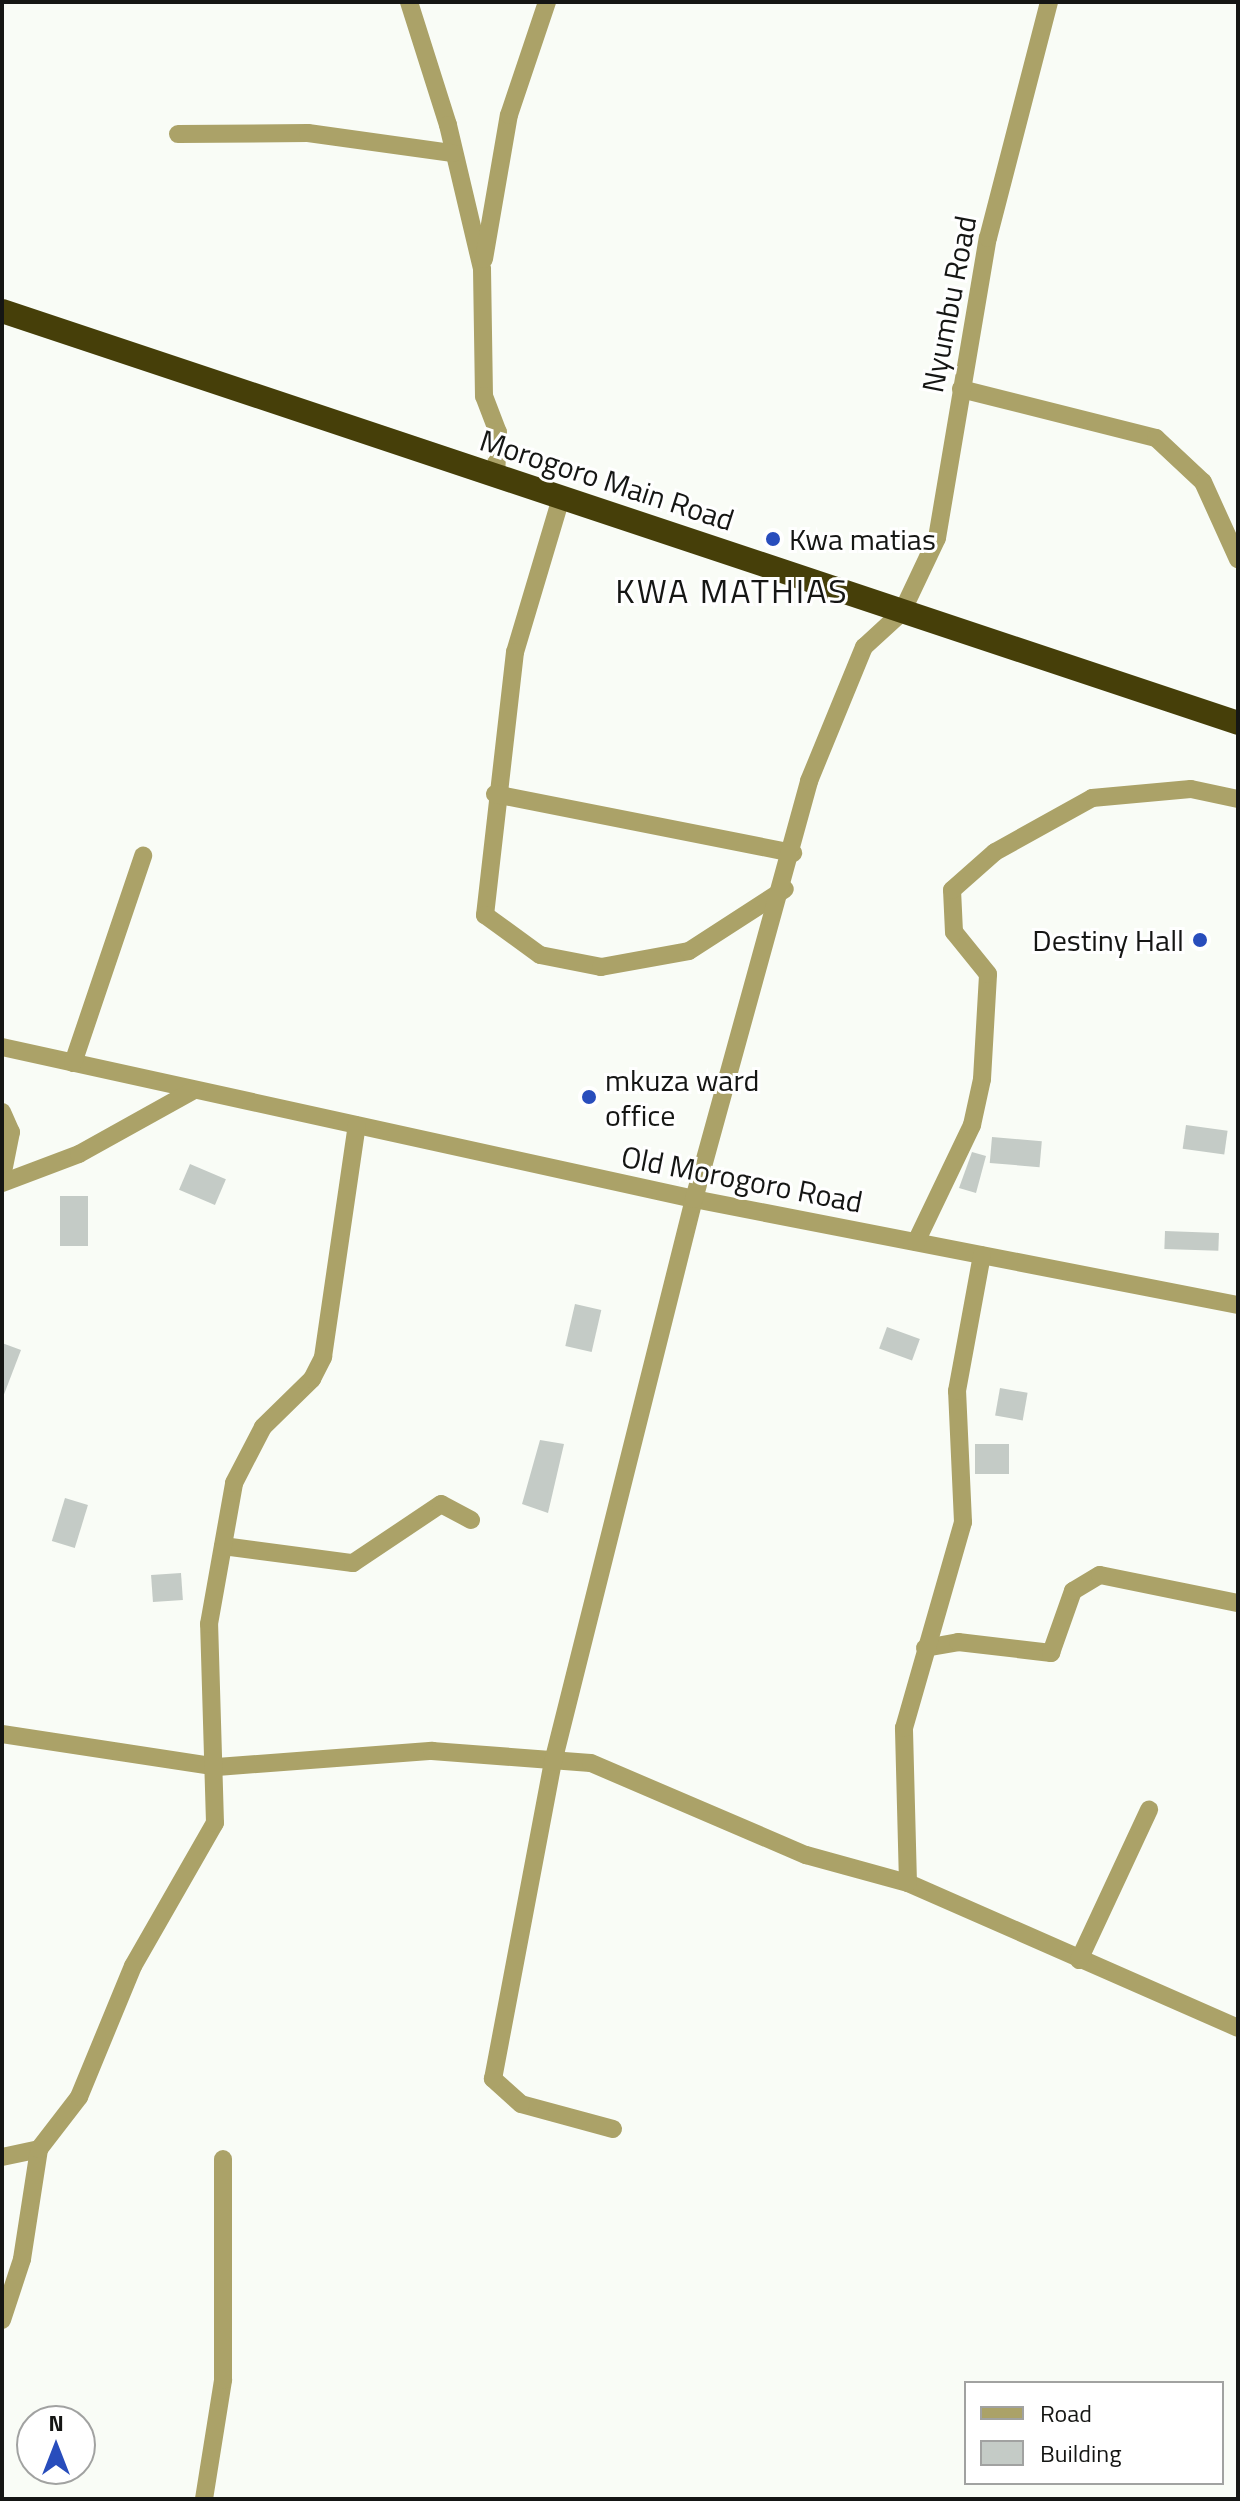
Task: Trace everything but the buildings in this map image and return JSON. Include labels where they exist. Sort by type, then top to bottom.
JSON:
[{"type":"highway","name":"Morogoro Main Road","points":[[2,311],[1238,723]]},
{"type":"street","points":[[409,2],[453,153],[482,269]]},
{"type":"street","points":[[496,477],[498,432],[484,396],[482,269],[509,115],[547,2]]},
{"type":"street","name":"Nyumbu Road","points":[[902,612],[937,538],[988,238],[1049,2]]},
{"type":"street","points":[[178,134],[308,133],[453,153]]},
{"type":"street","points":[[961,389],[1156,438],[1203,482],[1238,559]]},
{"type":"street","points":[[561,498],[515,652],[495,794],[485,915],[540,955],[601,967],[689,951],[785,889]]},
{"type":"street","points":[[613,2129],[521,2104],[493,2079],[553,1762],[562,1743],[694,1199],[785,889],[809,781],[864,647],[902,612]]},
{"type":"street","points":[[916,1242],[972,1125],[982,1079],[988,974],[954,932],[952,890],[995,852],[1092,798],[1191,789],[1238,799]]},
{"type":"street","points":[[495,794],[793,853]]},
{"type":"street","points":[[73,1063],[143,856]]},
{"type":"street","name":"Old Morogoro Road","points":[[2,1047],[694,1199],[1238,1305]]},
{"type":"street","points":[[2,1112],[11,1132],[2,1180],[79,1154],[194,1090]]},
{"type":"street","points":[[2,2320],[22,2259],[39,2149],[79,2097],[133,1966],[215,1823],[217,1767],[209,1636],[223,1546],[248,1449],[312,1379],[323,1357],[357,1125]]},
{"type":"street","points":[[908,1883],[904,1728],[963,1522],[957,1391],[982,1255]]},
{"type":"street","points":[[223,1546],[353,1563],[441,1504],[471,1520]]},
{"type":"street","points":[[925,1648],[958,1642],[1051,1653],[1073,1591],[1100,1575],[1238,1603]]},
{"type":"street","points":[[2,1734],[217,1767],[432,1751],[591,1763]]},
{"type":"street","points":[[562,1743],[591,1763],[806,1855],[908,1883],[1238,2028]]},
{"type":"street","points":[[1079,1960],[1149,1810]]},
{"type":"street","points":[[2,2157],[39,2149]]},
{"type":"street","points":[[204,2499],[223,2380],[223,2159]]},
{"type":"place","name":"Kwa matias","points":[[773,539]]},
{"type":"place","name":"Destiny Hall","points":[[1200,940]]},
{"type":"place","name":"mkuza ward office","points":[[589,1097]]},
{"type":"district","name":"KWA MATHIAS","points":[[732,591]]}]
